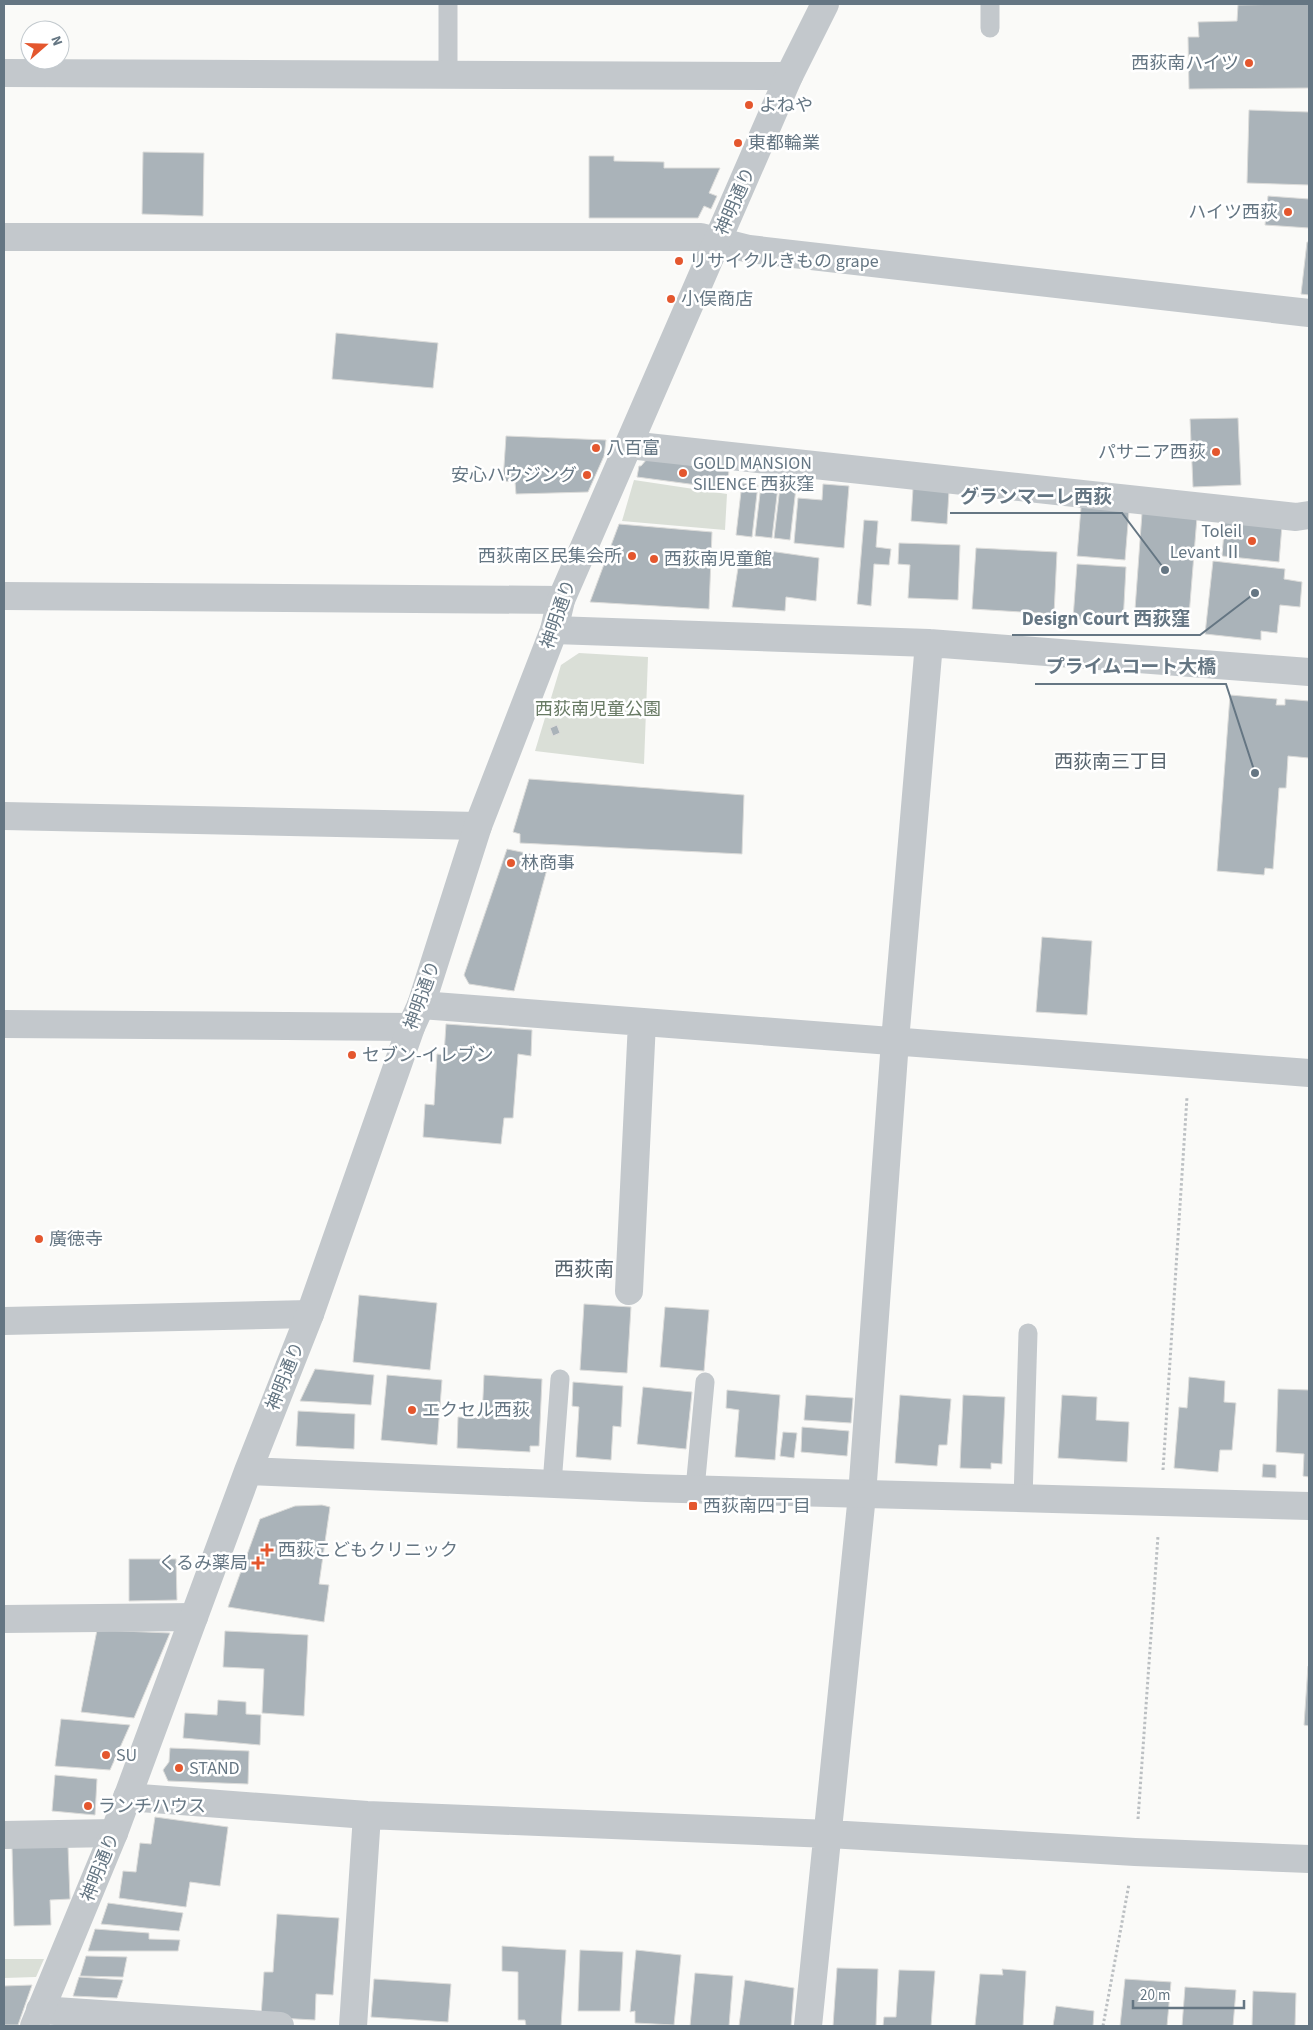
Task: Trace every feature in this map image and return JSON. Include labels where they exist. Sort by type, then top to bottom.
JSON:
[{"type":"street","name":"神明通り","points":[[37,2018],[114,1833],[248,1471],[310,1314],[416,1016],[478,826],[554,630],[561,600],[789,76],[825,4]]},
{"type":"street","points":[[4,73],[789,76]]},
{"type":"street","points":[[4,237],[682,237],[718,240],[749,248],[1309,313]]},
{"type":"street","points":[[629,445],[1296,517],[1309,515]]},
{"type":"street","points":[[4,596],[561,600]]},
{"type":"street","points":[[554,630],[929,643],[1309,672]]},
{"type":"street","points":[[808,2026],[862,1495],[895,1041],[929,643]]},
{"type":"street","points":[[4,816],[478,826]]},
{"type":"street","points":[[4,1024],[416,1016],[642,1022],[1309,1073]]},
{"type":"street","points":[[628,1291],[642,1022]]},
{"type":"street","points":[[4,1322],[310,1314]]},
{"type":"street","points":[[248,1471],[862,1495],[1309,1506]]},
{"type":"street","points":[[4,1619],[194,1616]]},
{"type":"street","points":[[127,1797],[367,1815],[829,1834],[1136,1852],[1309,1859]]},
{"type":"street","points":[[353,2026],[367,1815]]},
{"type":"street","points":[[4,1835],[114,1833]]},
{"type":"street","points":[[37,2018],[280,2026]]},
{"type":"lane","points":[[448,4],[448,75]]},
{"type":"lane","points":[[990,4],[990,28]]},
{"type":"lane","points":[[1023,1499],[1028,1333]]},
{"type":"lane","points":[[552,1484],[560,1380]]},
{"type":"lane","points":[[695,1489],[705,1382]]},
{"type":"path","points":[[1103,2026],[1136,1852],[1189,1064]]},
{"type":"green space","points":[[634,480],[727,494],[725,530],[622,521]]},
{"type":"green space","name":"西荻南児童公園","points":[[579,653],[648,657],[644,764],[535,751],[561,665]]},
{"type":"green space","points":[[4,1959],[44,1959],[36,1977],[4,1978]]},
{"type":"building","name":"西荻南ハイツ","points":[[1309,4],[1309,88],[1189,89],[1188,37],[1199,37],[1198,22],[1237,21],[1238,5]]},
{"type":"building","points":[[1249,110],[1309,112],[1309,185],[1247,183]]},
{"type":"building","points":[[143,152],[204,153],[203,216],[142,214]]},
{"type":"building","points":[[589,156],[614,156],[614,161],[664,162],[664,168],[720,168],[709,193],[717,196],[711,209],[704,206],[698,218],[589,218]]},
{"type":"building","name":"ハイツ西荻","points":[[1268,196],[1309,199],[1309,228],[1265,225]]},
{"type":"building","points":[[1307,242],[1309,242],[1309,295],[1301,294]]},
{"type":"building","points":[[336,333],[438,343],[433,388],[332,379]]},
{"type":"building","name":"パサニア西荻","points":[[1238,418],[1241,485],[1193,487],[1190,419]]},
{"type":"building","points":[[506,436],[606,440],[604,456],[588,492],[516,494],[515,482],[503,481]]},
{"type":"building","name":"GOLD MANSION SILENCE 西荻窪","points":[[647,459],[729,470],[727,489],[637,477],[639,466]]},
{"type":"building","points":[[742,483],[758,485],[752,537],[736,535]]},
{"type":"building","points":[[823,484],[849,486],[844,548],[794,543],[798,498],[822,500]]},
{"type":"building","points":[[761,485],[778,487],[772,538],[755,536]]},
{"type":"building","points":[[780,487],[796,488],[790,540],[774,538]]},
{"type":"building","points":[[913,488],[949,491],[947,524],[911,521]]},
{"type":"building","points":[[1081,507],[1129,511],[1125,560],[1077,556]]},
{"type":"building","points":[[1142,513],[1197,517],[1188,628],[1134,623]]},
{"type":"building","points":[[864,520],[878,521],[876,547],[891,549],[889,565],[874,564],[871,606],[857,604]]},
{"type":"building","name":"Toleil Levant Ⅱ","points":[[1225,520],[1282,525],[1279,562],[1222,556]]},
{"type":"building","points":[[619,524],[712,532],[709,609],[590,602]]},
{"type":"building","points":[[899,543],[960,545],[958,600],[908,598],[910,565],[898,564]]},
{"type":"building","points":[[976,548],[1057,552],[1054,614],[972,609]]},
{"type":"building","points":[[769,551],[819,558],[816,601],[786,597],[785,611],[732,607],[740,555],[768,559]]},
{"type":"building","points":[[1213,561],[1285,569],[1284,579],[1302,582],[1300,607],[1280,605],[1277,633],[1261,631],[1261,640],[1205,634]]},
{"type":"building","points":[[1077,564],[1126,567],[1123,623],[1073,619]]},
{"type":"building","points":[[1230,695],[1277,699],[1276,705],[1285,705],[1285,699],[1309,701],[1309,758],[1288,756],[1286,788],[1279,788],[1273,869],[1265,868],[1264,875],[1217,871]]},
{"type":"building","points":[[557,725],[560,733],[553,736],[550,728]]},
{"type":"building","points":[[529,779],[744,795],[742,854],[520,843],[520,834],[513,832]]},
{"type":"building","points":[[507,849],[550,858],[514,991],[469,984],[464,975]]},
{"type":"building","points":[[1042,937],[1092,941],[1087,1015],[1036,1012]]},
{"type":"building","points":[[446,1024],[532,1030],[531,1056],[518,1054],[513,1118],[504,1118],[501,1144],[423,1137],[425,1104],[434,1105],[437,1054],[444,1055]]},
{"type":"building","points":[[359,1295],[437,1303],[430,1370],[353,1362]]},
{"type":"building","points":[[584,1304],[631,1307],[627,1373],[580,1370]]},
{"type":"building","points":[[665,1307],[709,1310],[704,1371],[660,1367]]},
{"type":"building","points":[[315,1369],[374,1375],[371,1405],[300,1401]]},
{"type":"building","name":"エクセル西荻","points":[[387,1375],[442,1380],[437,1445],[381,1440]]},
{"type":"building","points":[[484,1375],[542,1379],[539,1446],[530,1446],[530,1452],[457,1448],[458,1417],[482,1418]]},
{"type":"building","points":[[1189,1377],[1225,1381],[1224,1402],[1236,1403],[1232,1450],[1220,1450],[1218,1472],[1174,1468],[1179,1407],[1187,1408]]},
{"type":"building","points":[[573,1382],[623,1386],[621,1427],[613,1426],[611,1460],[576,1457],[579,1407],[572,1406]]},
{"type":"building","points":[[643,1387],[692,1392],[686,1449],[637,1444]]},
{"type":"building","points":[[1278,1389],[1309,1390],[1309,1477],[1303,1476],[1304,1454],[1276,1452]]},
{"type":"building","points":[[727,1390],[780,1395],[775,1460],[735,1457],[739,1410],[726,1408]]},
{"type":"building","points":[[806,1395],[853,1398],[851,1423],[804,1420]]},
{"type":"building","points":[[900,1395],[951,1399],[947,1445],[939,1445],[937,1466],[895,1463]]},
{"type":"building","points":[[963,1395],[1005,1397],[1002,1464],[991,1463],[991,1469],[960,1468]]},
{"type":"building","points":[[1062,1395],[1097,1397],[1096,1420],[1129,1422],[1127,1462],[1058,1458]]},
{"type":"building","points":[[298,1411],[355,1414],[354,1449],[296,1446]]},
{"type":"building","points":[[802,1427],[849,1431],[847,1456],[801,1452]]},
{"type":"building","points":[[783,1432],[797,1433],[794,1458],[780,1456]]},
{"type":"building","points":[[1263,1464],[1276,1465],[1276,1478],[1262,1477]]},
{"type":"building","points":[[322,1505],[330,1507],[319,1584],[329,1585],[324,1622],[228,1607],[260,1519],[295,1506]]},
{"type":"building","points":[[129,1559],[176,1559],[177,1600],[129,1601]]},
{"type":"building","points":[[97,1630],[170,1633],[134,1718],[81,1712]]},
{"type":"building","points":[[225,1631],[308,1635],[304,1716],[262,1713],[264,1669],[223,1667]]},
{"type":"building","points":[[1309,1666],[1309,1726],[1304,1725]]},
{"type":"building","points":[[218,1700],[246,1702],[246,1714],[261,1715],[260,1745],[183,1738],[185,1713],[217,1715]]},
{"type":"building","points":[[61,1719],[130,1725],[110,1770],[55,1766]]},
{"type":"building","points":[[170,1748],[249,1751],[248,1784],[168,1781],[163,1770],[169,1762]]},
{"type":"building","points":[[55,1775],[97,1779],[95,1815],[52,1811]]},
{"type":"building","points":[[155,1817],[228,1827],[220,1886],[190,1882],[186,1907],[119,1898],[123,1871],[136,1872],[140,1843],[151,1844]]},
{"type":"building","points":[[68,1846],[70,1899],[50,1900],[51,1925],[14,1926],[12,1847]]},
{"type":"building","points":[[108,1903],[183,1913],[179,1931],[101,1924]]},
{"type":"building","points":[[277,1914],[339,1918],[333,1995],[316,1994],[315,2020],[261,2017],[264,1972],[273,1972]]},
{"type":"building","points":[[95,1929],[149,1933],[149,1939],[180,1940],[178,1951],[88,1951]]},
{"type":"building","points":[[502,1946],[566,1950],[561,2026],[526,2026],[525,2020],[518,2020],[518,1972],[502,1971]]},
{"type":"building","points":[[580,1950],[623,1952],[620,2011],[578,2011]]},
{"type":"building","points":[[636,1950],[681,1955],[674,2025],[635,2023],[635,2011],[630,2012]]},
{"type":"building","points":[[86,1956],[127,1957],[123,1977],[80,1976]]},
{"type":"building","points":[[837,1968],[878,1969],[876,2026],[833,2026]]},
{"type":"building","points":[[1002,1969],[1026,1971],[1023,2026],[975,2026],[980,1974],[1003,1975]]},
{"type":"building","points":[[899,1970],[935,1971],[931,2026],[883,2026],[884,2017],[896,2017]]},
{"type":"building","points":[[695,1973],[733,1976],[729,2026],[690,2026]]},
{"type":"building","points":[[79,1977],[123,1980],[117,1998],[73,1996]]},
{"type":"building","points":[[374,1979],[451,1984],[448,2022],[371,2017]]},
{"type":"building","points":[[1125,1979],[1171,1982],[1167,2026],[1120,2026]]},
{"type":"building","points":[[745,1980],[794,1988],[791,2026],[739,2026]]},
{"type":"building","points":[[32,1985],[18,2025],[4,2025],[4,1986]]},
{"type":"building","points":[[1185,1987],[1236,1990],[1233,2026],[1182,2026]]},
{"type":"building","points":[[1253,1991],[1296,1993],[1295,2026],[1252,2026]]},
{"type":"building","points":[[1056,2006],[1094,2011],[1093,2026],[1053,2026]]},
{"type":"place","name":"西荻南ハイツ","points":[[1249,63]]},
{"type":"place","name":"よねや","points":[[749,105]]},
{"type":"place","name":"東都輪業","points":[[738,143]]},
{"type":"place","name":"ハイツ西荻","points":[[1288,212]]},
{"type":"place","name":"リサイクルきもの grape","points":[[679,261]]},
{"type":"place","name":"小俣商店","points":[[671,299]]},
{"type":"place","name":"八百富","points":[[596,448]]},
{"type":"place","name":"パサニア西荻","points":[[1216,452]]},
{"type":"place","name":"GOLD MANSION SILENCE 西荻窪","points":[[683,473]]},
{"type":"place","name":"安心ハウジング","points":[[587,475]]},
{"type":"place","name":"Toleil Levant Ⅱ","points":[[1252,541]]},
{"type":"place","name":"西荻南区民集会所","points":[[632,556]]},
{"type":"place","name":"西荻南児童館","points":[[654,559]]},
{"type":"place","name":"グランマーレ西荻","points":[[1165,570]]},
{"type":"place","name":"Design Court 西荻窪","points":[[1255,593]]},
{"type":"place","name":"プライムコート大橋","points":[[1255,773]]},
{"type":"place","name":"林商事","points":[[511,863]]},
{"type":"place","name":"セブン-イレブン","points":[[352,1055]]},
{"type":"place","name":"廣徳寺","points":[[39,1239]]},
{"type":"place","name":"エクセル西荻","points":[[412,1410]]},
{"type":"place","name":"西荻南四丁目","points":[[693,1506]]},
{"type":"place","name":"西荻こどもクリニック","points":[[267,1550]]},
{"type":"place","name":"くるみ薬局","points":[[258,1563]]},
{"type":"place","name":"SU","points":[[106,1755]]},
{"type":"place","name":"STAND","points":[[179,1768]]},
{"type":"place","name":"ランチハウス","points":[[88,1806]]},
{"type":"district","name":"西荻南三丁目","points":[[1111,761]]},
{"type":"district","name":"西荻南","points":[[584,1269]]}]
